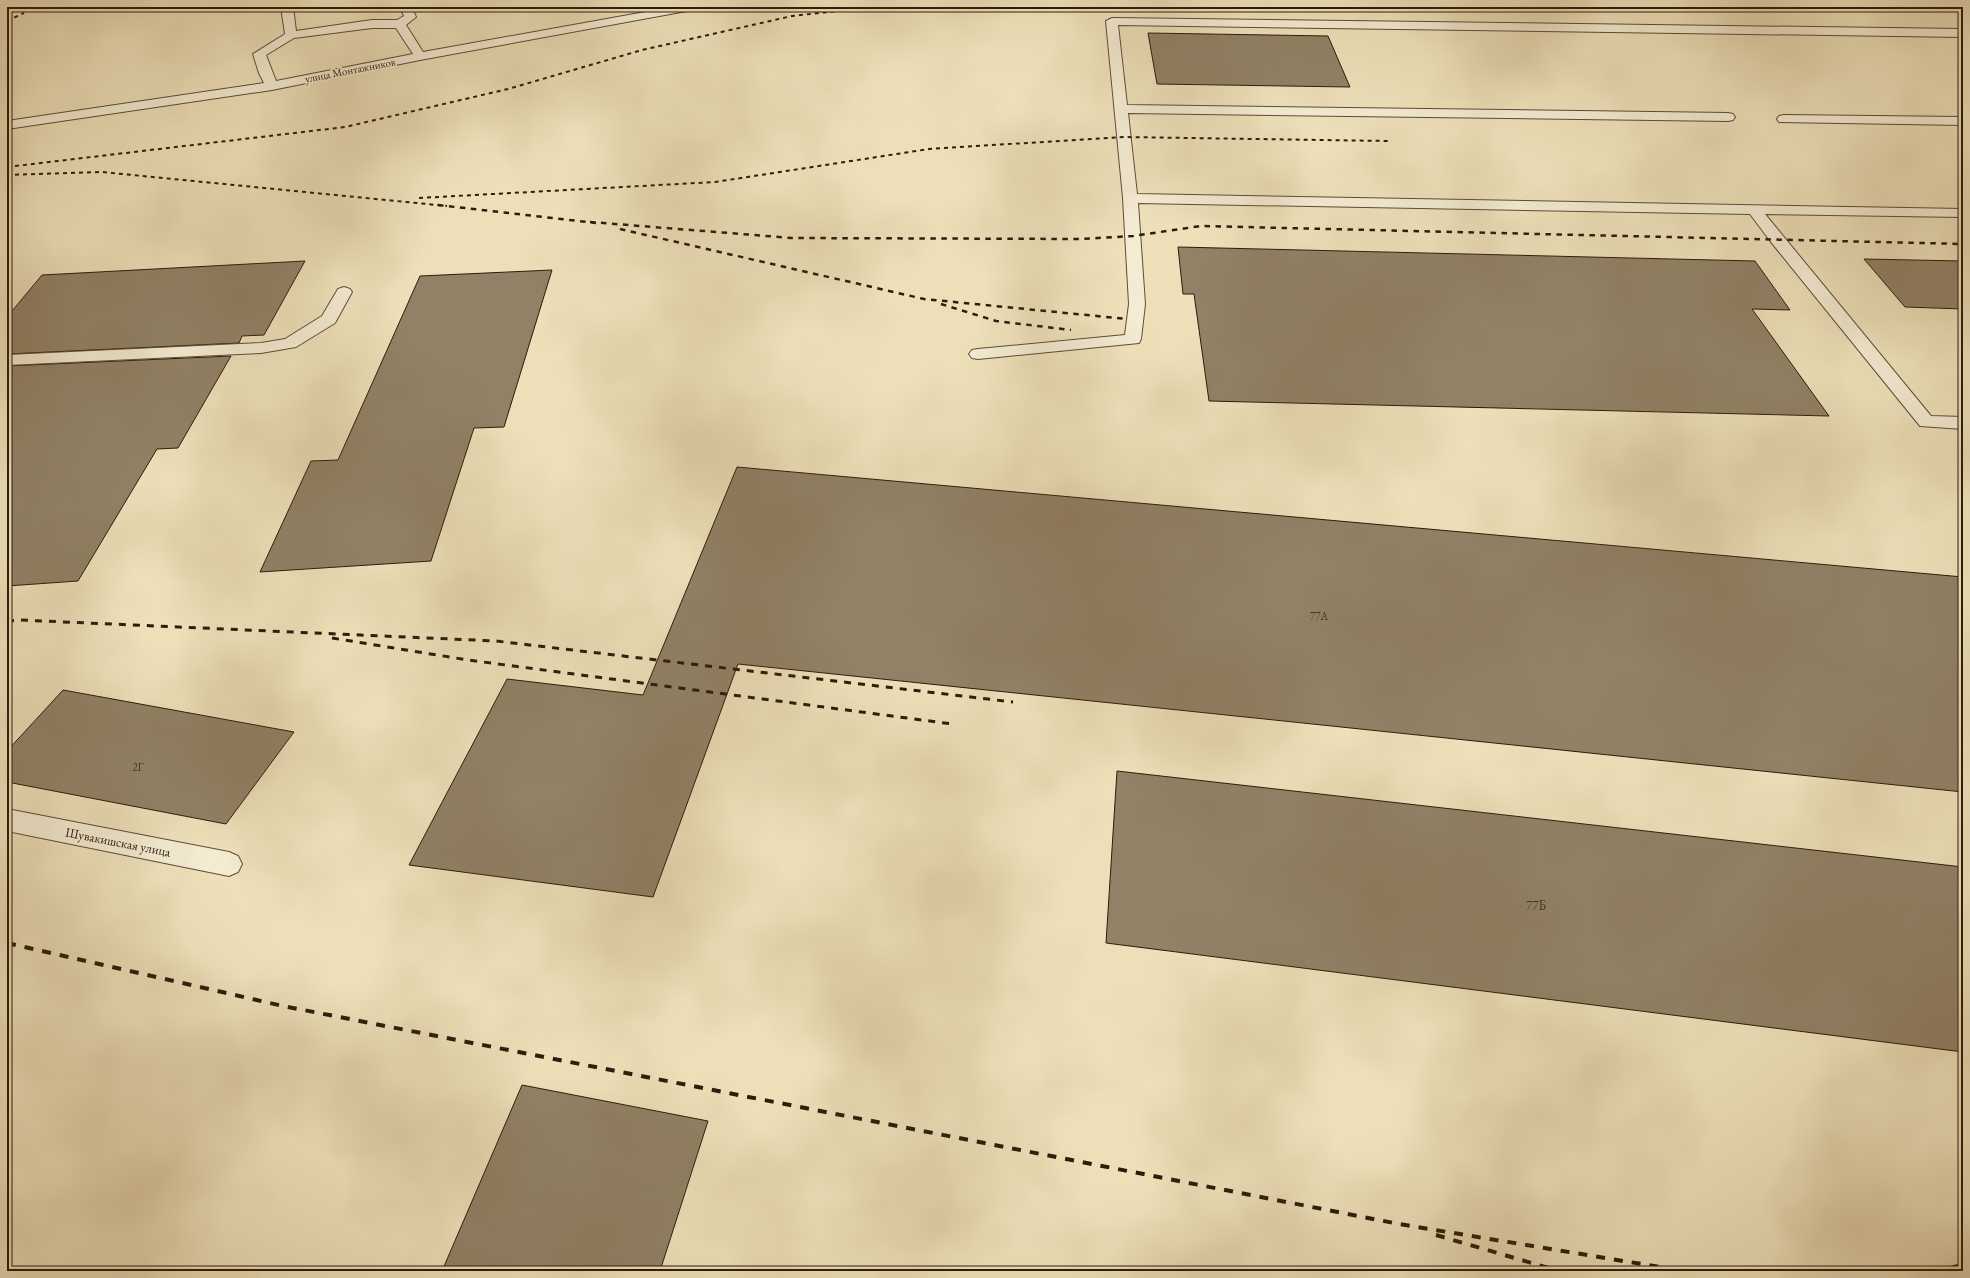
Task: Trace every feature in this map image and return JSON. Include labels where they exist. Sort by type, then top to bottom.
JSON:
[{"type":"street","points":[[288,7],[291,35]]},
{"type":"street","points":[[272,86],[265,73],[259,54],[291,35],[372,24],[400,24],[410,17],[406,7]]},
{"type":"street","name":"улица Монтажников","points":[[7,125],[272,86],[420,56],[692,7]]},
{"type":"street","points":[[978,354],[1133,339],[1138,304],[1130,198],[1112,21],[1963,34]]},
{"type":"street","points":[[400,24],[420,56]]},
{"type":"street","points":[[1121,108],[1728,117]]},
{"type":"street","points":[[1784,119],[1963,121]]},
{"type":"street","points":[[1130,198],[1963,213]]},
{"type":"street","points":[[1754,209],[1776,240],[1926,422],[1963,423]]},
{"type":"street","points":[[7,360],[261,348],[290,343],[329,319],[344,292]]},
{"type":"street","name":"Шувакишская улица","points":[[7,820],[229,864]]},
{"type":"building","points":[[1148,33],[1328,36],[1350,87],[1157,84]]},
{"type":"building","points":[[1178,247],[1755,261],[1790,310],[1752,309],[1829,416],[1209,401],[1194,294],[1183,294]]},
{"type":"building","points":[[1864,259],[1963,261],[1963,309],[1905,307]]},
{"type":"building","points":[[305,261],[264,335],[242,336],[239,343],[7,354],[7,317],[42,275]]},
{"type":"building","points":[[552,270],[504,427],[474,428],[431,561],[260,572],[311,461],[338,460],[420,276]]},
{"type":"building","points":[[231,356],[178,448],[157,449],[78,581],[7,586],[7,366]]},
{"type":"building","points":[[737,467],[1963,577],[1963,792],[738,664],[653,897],[409,865],[507,679],[643,695]]},
{"type":"building","points":[[63,690],[294,732],[226,824],[7,782],[7,751]]},
{"type":"building","points":[[1117,771],[1963,867],[1963,1052],[1106,943]]},
{"type":"building","points":[[522,1085],[708,1121],[660,1271],[442,1271]]},
{"type":"railway","points":[[7,167],[345,127],[508,89],[642,50],[792,16],[874,7]]},
{"type":"railway","points":[[1932,7],[1963,10]]},
{"type":"railway","points":[[7,21],[24,13]]},
{"type":"railway","points":[[419,198],[715,182],[929,149],[1123,137],[1388,141]]},
{"type":"railway","points":[[7,175],[102,172],[445,206]]},
{"type":"railway","points":[[438,205],[445,206]]},
{"type":"railway","points":[[445,206],[596,223]]},
{"type":"railway","points":[[590,222],[792,238],[1080,239],[1133,236],[1201,226],[1963,244]]},
{"type":"railway","points":[[620,229],[924,299],[1127,319]]},
{"type":"railway","points":[[941,304],[996,321],[1071,330]]},
{"type":"railway","points":[[7,621],[20,620],[496,641],[1013,702]]},
{"type":"railway","points":[[332,638],[468,660],[952,724]]},
{"type":"railway","points":[[7,943],[283,1006],[1399,1224],[1684,1271]]},
{"type":"railway","points":[[1436,1235],[1559,1271]]},
{"type":"railway","points":[[1934,1271],[1963,1265]]}]
